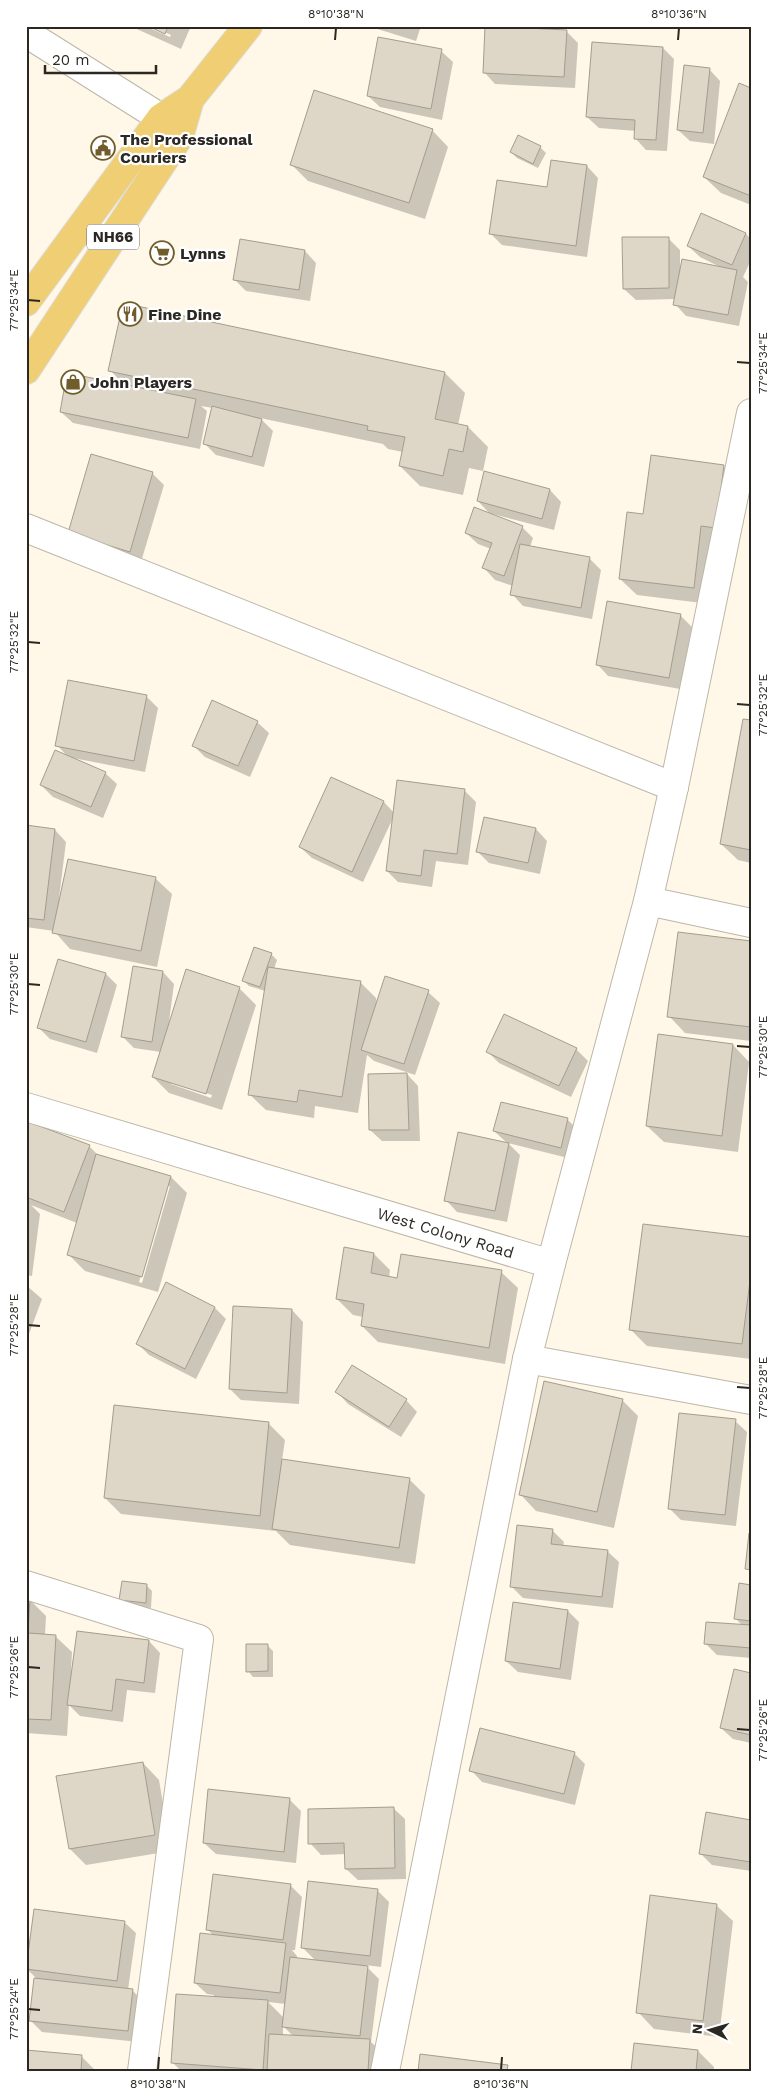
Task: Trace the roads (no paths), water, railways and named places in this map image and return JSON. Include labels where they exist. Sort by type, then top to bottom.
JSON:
[{"type":"highway","name":"NH66","points":[[26,302],[170,127],[248,26]]},
{"type":"highway","name":"NH66","points":[[26,370],[170,127]]},
{"type":"street","points":[[26,34],[170,127]]},
{"type":"street","points":[[385,2071],[527,1359],[648,901],[674,787],[751,413]]},
{"type":"street","points":[[26,528],[674,787]]},
{"type":"street","points":[[648,901],[751,923]]},
{"type":"street","name":"West Colony Road","points":[[26,1107],[551,1264]]},
{"type":"street","points":[[527,1359],[751,1400]]},
{"type":"street","points":[[26,1585],[199,1639],[142,2071]]},
{"type":"place","name":"The Professional Couriers","points":[[103,148]]},
{"type":"place","name":"Lynns","points":[[162,253]]},
{"type":"place","name":"Fine Dine","points":[[130,314]]},
{"type":"place","name":"John Players","points":[[73,382]]}]
